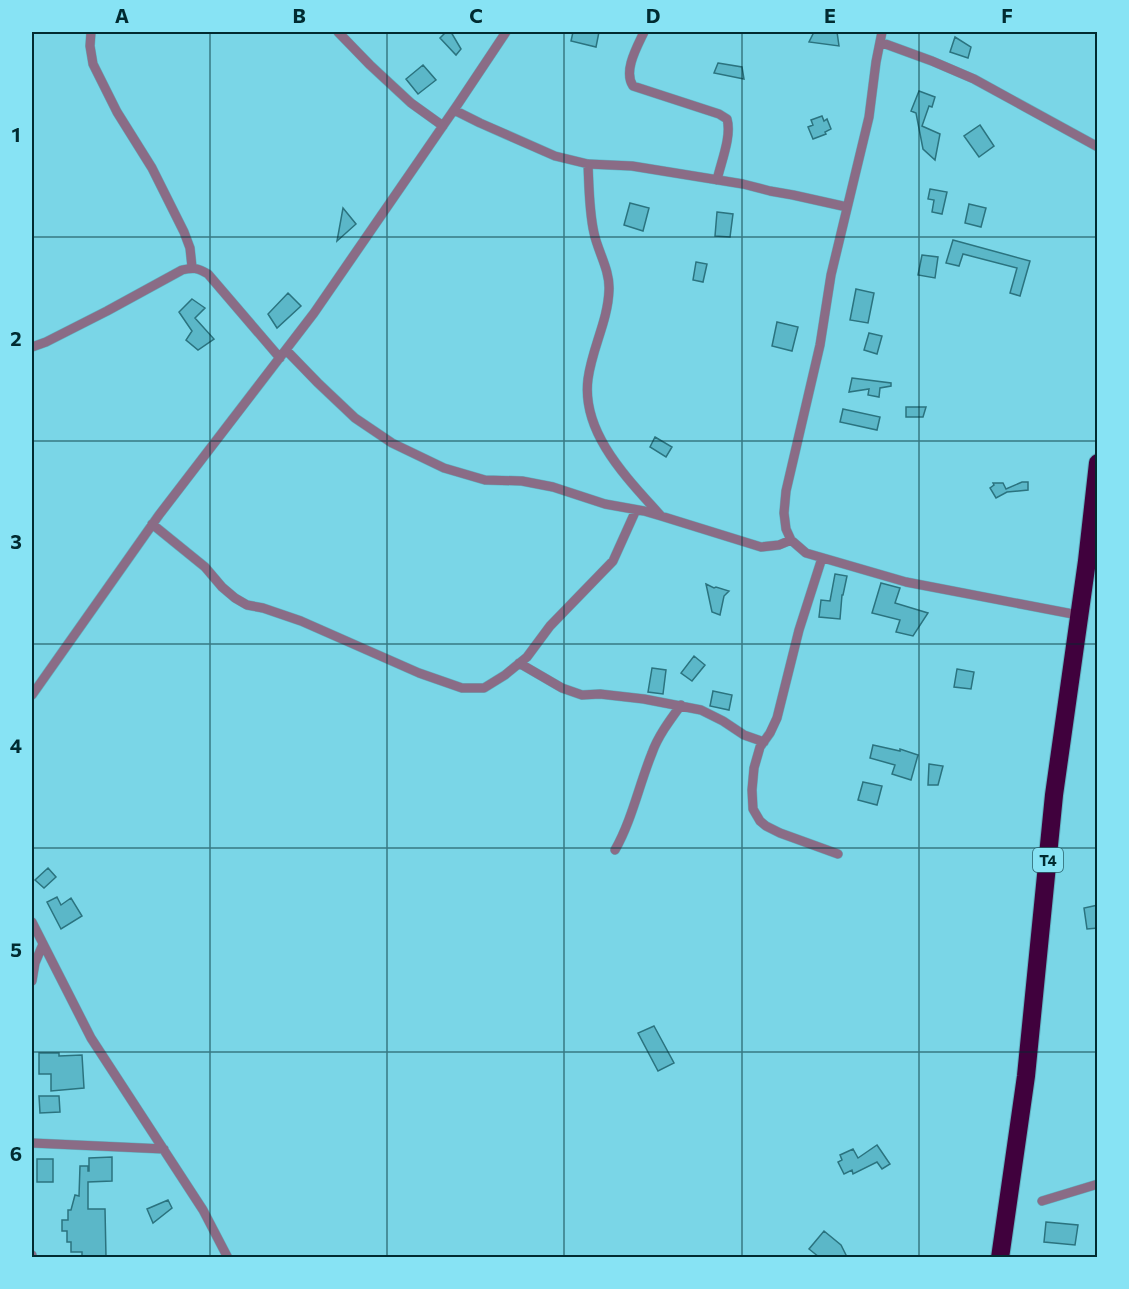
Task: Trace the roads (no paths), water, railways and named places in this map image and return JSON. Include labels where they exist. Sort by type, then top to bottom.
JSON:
[{"type":"highway","name":"T4","points":[[1000,1257],[1026,1076],[1054,795],[1098,463]]},
{"type":"street","points":[[91,32],[90,46],[93,64],[117,112],[152,168],[184,232],[190,248],[192,267]]},
{"type":"street","points":[[338,32],[411,103],[442,126]]},
{"type":"street","points":[[32,695],[152,524],[314,313],[506,32]]},
{"type":"street","points":[[644,32],[632,60],[629,80],[633,86],[728,119],[729,136],[717,180]]},
{"type":"street","points":[[882,32],[869,117],[831,275],[820,345],[786,491],[784,513],[786,529],[791,540],[806,553],[822,558],[906,582],[1078,615]]},
{"type":"street","points":[[880,42],[974,79],[1098,147]]},
{"type":"street","points":[[454,110],[555,156],[588,164],[632,166],[743,184],[847,207]]},
{"type":"street","points":[[588,164],[593,229],[609,278],[604,320],[588,380],[590,411],[598,433],[612,459],[661,516]]},
{"type":"street","points":[[32,346],[46,342],[182,270],[192,267],[200,269],[208,274],[283,354],[355,418],[392,443],[444,468],[485,480],[522,481],[553,487],[605,504],[661,516],[761,547],[791,540]]},
{"type":"street","points":[[152,524],[206,567],[235,598],[247,605],[301,621],[419,673],[462,688],[484,688],[527,657],[550,626],[613,561],[636,510]]},
{"type":"street","points":[[822,558],[799,630],[777,718],[770,734],[760,747],[754,768],[753,809],[766,826],[838,854]]},
{"type":"street","points":[[519,663],[562,688],[582,695],[600,694],[644,699],[701,710],[744,735],[764,742]]},
{"type":"street","points":[[615,850],[624,834],[652,752],[681,705]]},
{"type":"street","points":[[32,922],[91,1038],[203,1210],[228,1257]]},
{"type":"street","points":[[32,981],[35,963],[43,944]]},
{"type":"street","points":[[32,1143],[164,1149]]},
{"type":"street","points":[[1042,1202],[1098,1184]]}]
